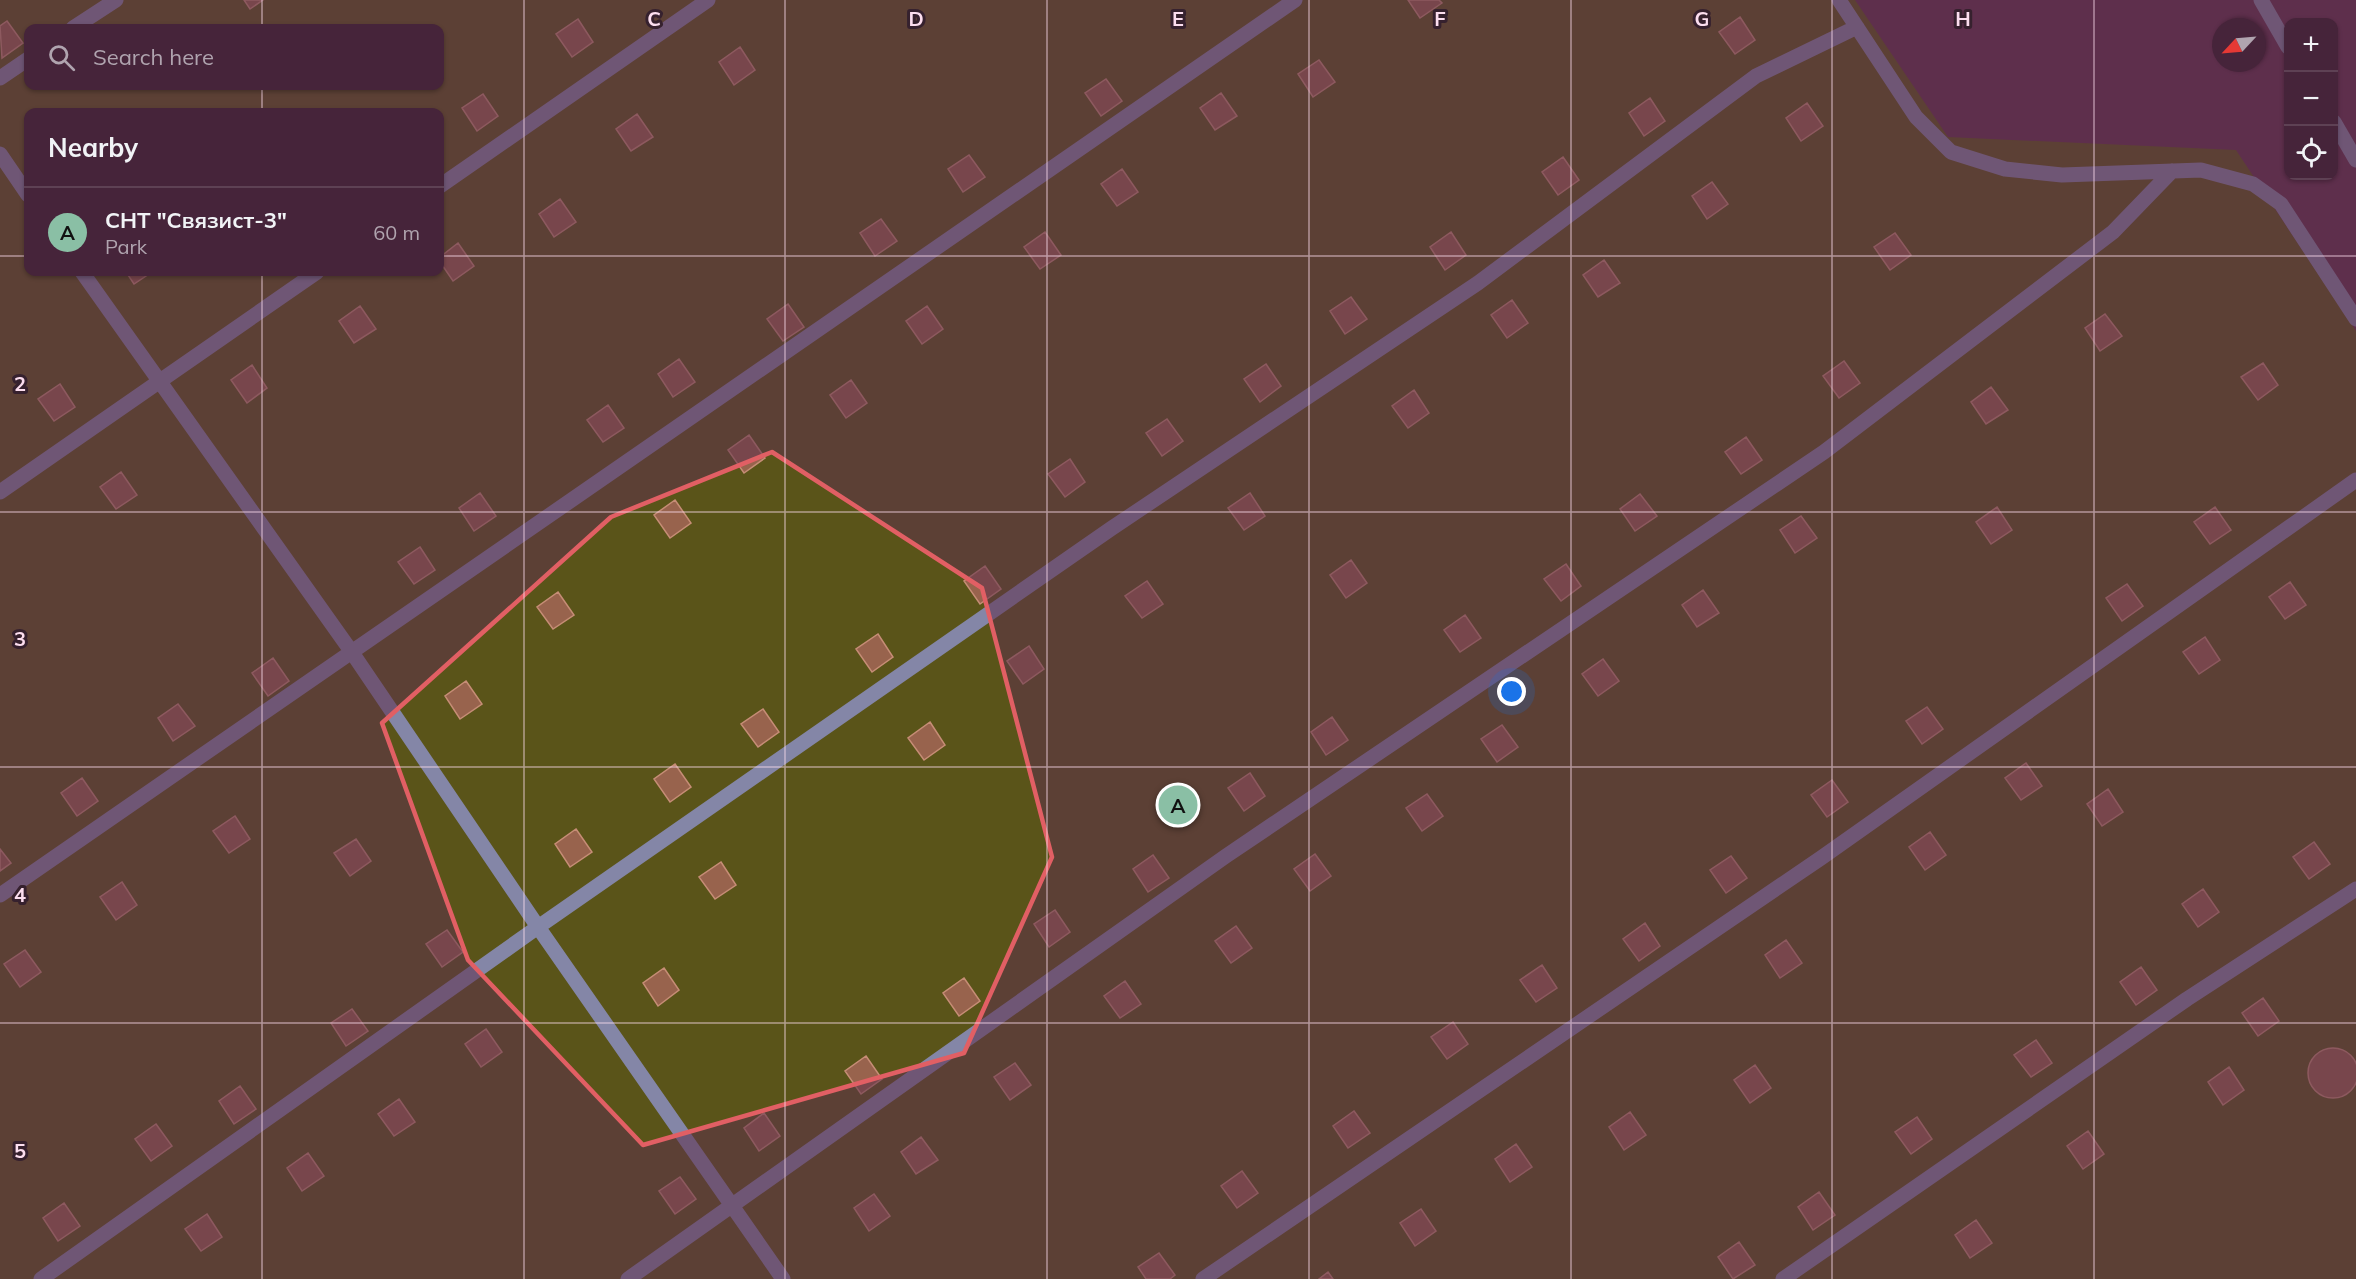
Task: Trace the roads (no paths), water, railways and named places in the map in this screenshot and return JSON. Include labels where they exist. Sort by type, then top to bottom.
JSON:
[{"type":"street","points":[[80,24],[116,0]]},
{"type":"street","points":[[444,183],[708,0]]},
{"type":"street","points":[[0,895],[1295,0]]},
{"type":"street","points":[[1839,0],[1916,117],[1951,152],[2006,169],[2062,175],[2201,170],[2253,184],[2281,204],[2356,319]]},
{"type":"street","points":[[2261,0],[2284,39]]},
{"type":"street","points":[[41,1279],[538,927],[1112,528],[1478,282],[1756,76],[1857,27]]},
{"type":"street","points":[[0,78],[24,62]]},
{"type":"street","points":[[2336,126],[2356,160]]},
{"type":"street","points":[[0,154],[24,189]]},
{"type":"street","points":[[628,1279],[1226,856],[1824,452],[2113,232],[2172,171]]},
{"type":"street","points":[[85,276],[351,651],[730,1207],[783,1279]]},
{"type":"street","points":[[0,492],[311,276]]},
{"type":"street","points":[[1203,1279],[1821,858],[2356,480]]},
{"type":"street","points":[[1783,1279],[2187,999],[2356,889]]},
{"type":"place","name":"СНТ \"Связист-3\"","points":[[1178,805]]}]
